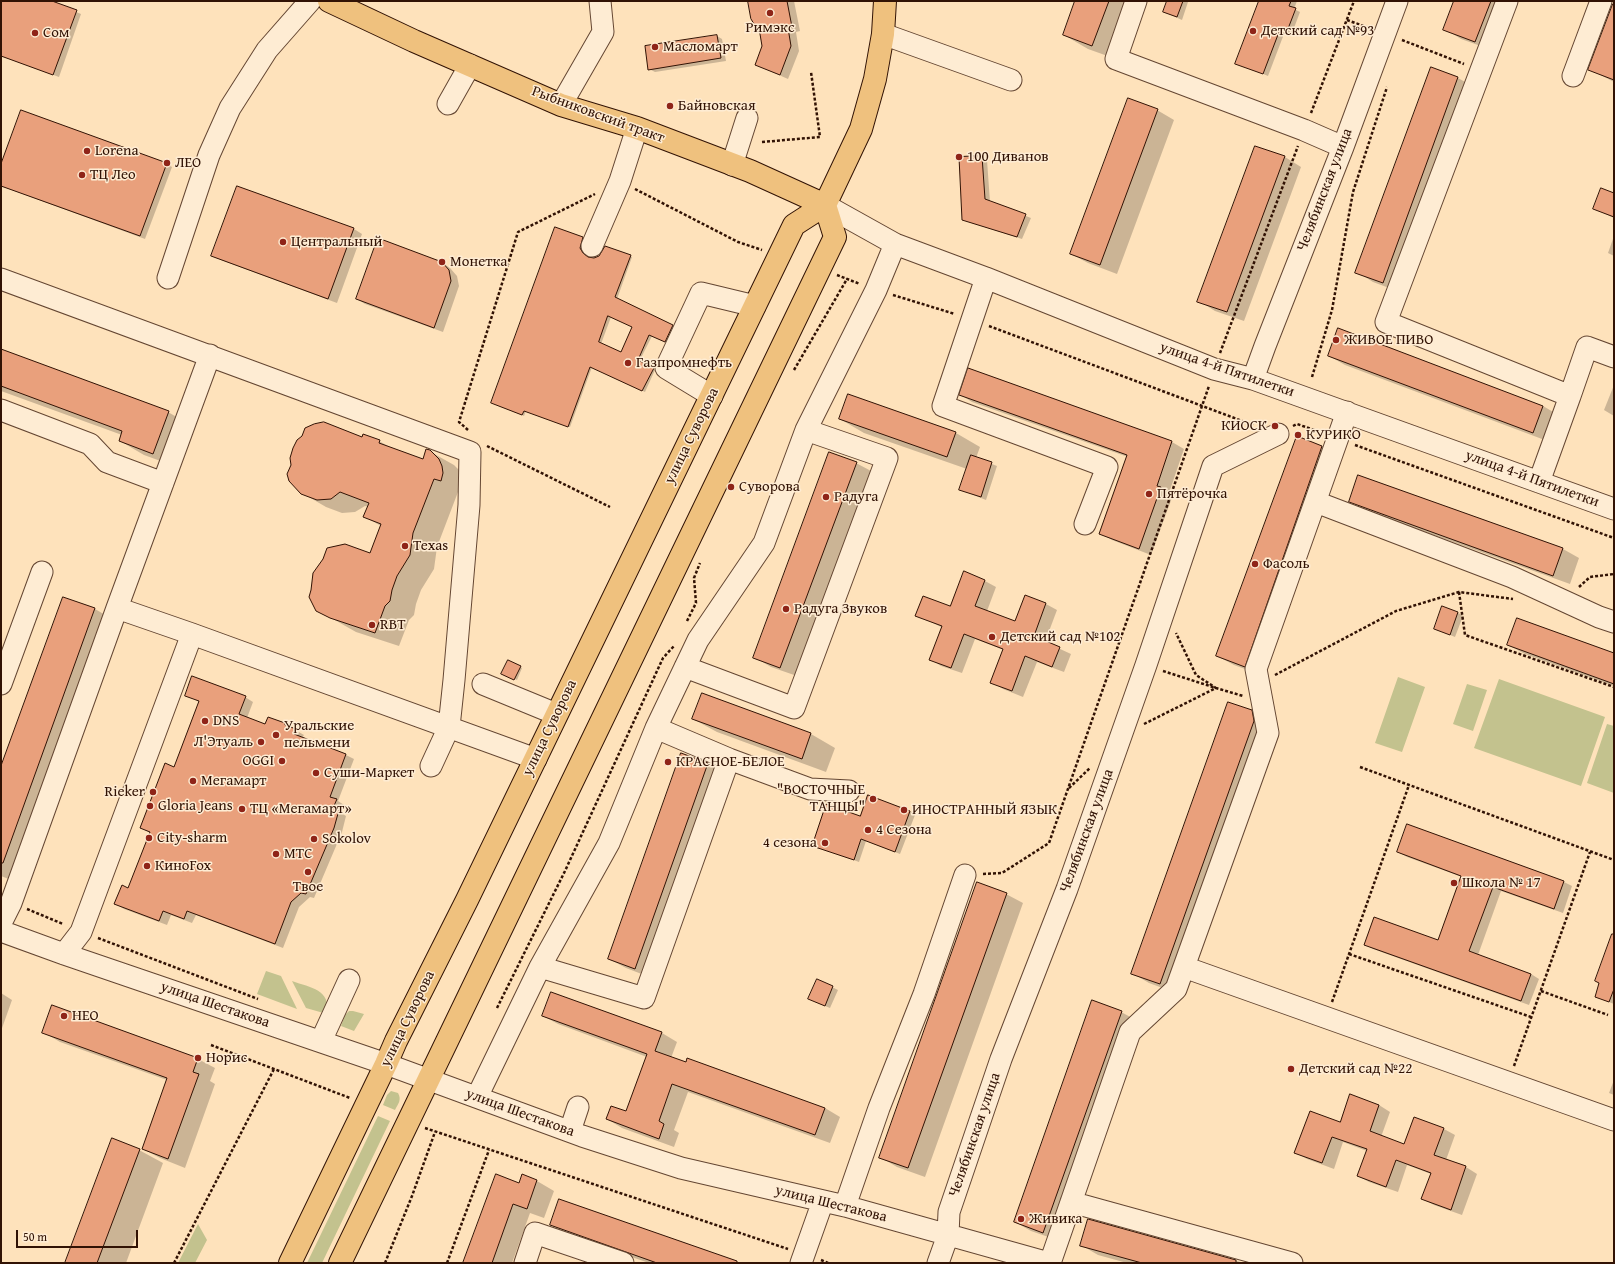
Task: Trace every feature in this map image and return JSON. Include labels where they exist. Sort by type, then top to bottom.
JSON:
[{"type":"main road","name":"Рыбниковский тракт","points":[[329,1],[414,41],[561,105],[637,128],[750,171],[825,205]]},
{"type":"main road","points":[[340,1263],[835,237],[825,205],[861,129],[875,79],[884,34],[885,1]]},
{"type":"main road","name":"улица Суворова","points":[[290,1263],[396,1041],[536,759],[556,714],[794,225],[825,205]]},
{"type":"street","points":[[168,278],[208,155],[230,108],[267,50],[310,1]]},
{"type":"street","points":[[561,105],[603,32],[600,1]]},
{"type":"street","points":[[1136,1],[1116,59],[1304,130],[1343,147]]},
{"type":"street","name":"Челябинская улица","points":[[1254,379],[1268,338],[1343,147],[1397,36],[1397,1]]},
{"type":"street","points":[[1506,1],[1386,322],[1570,396]]},
{"type":"street","points":[[1573,76],[1601,1]]},
{"type":"street","points":[[884,34],[1011,80]]},
{"type":"street","points":[[448,104],[470,65]]},
{"type":"street","points":[[732,165],[747,118]]},
{"type":"street","points":[[592,246],[620,181],[637,128]]},
{"type":"street","name":"улица 4-й Пятилетки","points":[[825,205],[895,244],[986,278],[1214,369],[1254,379],[1614,509]]},
{"type":"street","points":[[477,1097],[504,1058],[540,967],[609,842],[656,728],[698,640],[764,543],[806,430],[876,290],[895,244]]},
{"type":"street","points":[[986,278],[943,406],[1107,467],[1085,524]]},
{"type":"street","points":[[1,280],[210,355],[470,442],[469,505],[449,727],[431,766]]},
{"type":"street","points":[[712,396],[666,368],[701,293],[755,306]]},
{"type":"street","points":[[1539,482],[1587,347],[1614,358]]},
{"type":"street","points":[[1,923],[11,903],[210,355]]},
{"type":"street","points":[[1,410],[90,444],[107,462],[163,483]]},
{"type":"street","points":[[1050,1263],[1130,1032],[1176,989],[1268,733],[1256,669],[1348,412]]},
{"type":"street","points":[[685,667],[794,708],[887,458],[806,430]]},
{"type":"street","name":"Челябинская улица","points":[[938,1263],[948,1234],[949,1212],[1001,1059],[1067,888],[1146,665],[1212,466],[1278,434]]},
{"type":"street","points":[[1316,502],[1512,578],[1599,617],[1614,622]]},
{"type":"street","points":[[1,684],[42,572]]},
{"type":"street","points":[[117,608],[536,759]]},
{"type":"street","points":[[64,954],[81,932],[192,634]]},
{"type":"street","points":[[483,684],[556,714]]},
{"type":"street","points":[[656,728],[729,759],[810,789],[849,791]]},
{"type":"street","points":[[540,967],[644,998],[729,759]]},
{"type":"street","points":[[845,1206],[879,1108],[924,994],[965,875]]},
{"type":"street","name":"улица Шестакова","points":[[1,931],[386,1064],[570,1131],[681,1168],[845,1206],[1050,1263]]},
{"type":"street","points":[[1184,966],[1614,1120]]},
{"type":"street","points":[[321,1042],[349,980]]},
{"type":"street","points":[[570,1131],[578,1107]]},
{"type":"street","points":[[813,1260],[822,1201]]},
{"type":"street","points":[[1071,1202],[1292,1263]]},
{"type":"street","points":[[525,1263],[535,1233],[623,1263]]},
{"type":"path","points":[[965,875],[1002,873],[1048,843],[1068,790],[1214,369],[1354,1]]},
{"type":"path","points":[[1347,20],[1397,36],[1480,71]]},
{"type":"path","points":[[762,142],[820,137],[811,72]]},
{"type":"path","points":[[1312,377],[1332,310],[1353,192],[1387,86]]},
{"type":"path","points":[[610,507],[483,444],[470,442],[459,422],[518,232],[620,181],[738,242],[779,256]]},
{"type":"path","points":[[820,269],[876,290],[972,320],[1202,407],[1278,434],[1297,424],[1614,538]]},
{"type":"path","points":[[793,370],[847,279]]},
{"type":"path","points":[[685,625],[696,604],[694,578],[703,558]]},
{"type":"path","points":[[1563,601],[1590,578],[1614,574]]},
{"type":"path","points":[[1459,592],[1465,635],[1614,687]]},
{"type":"path","points":[[1146,665],[1216,688],[1260,693],[1396,611],[1459,592],[1515,599]]},
{"type":"path","points":[[1164,609],[1196,675],[1216,688]]},
{"type":"path","points":[[497,1008],[565,871],[663,658],[674,646]]},
{"type":"path","points":[[1121,736],[1216,688]]},
{"type":"path","points":[[1068,790],[1094,763]]},
{"type":"path","points":[[1360,767],[1614,860]]},
{"type":"path","points":[[1327,1017],[1409,785]]},
{"type":"path","points":[[1508,1082],[1590,852]]},
{"type":"path","points":[[11,903],[81,932],[262,1001]]},
{"type":"path","points":[[1349,954],[1531,1017]]},
{"type":"path","points":[[1541,991],[1608,1015]]},
{"type":"path","points":[[211,1045],[367,1104]]},
{"type":"path","points":[[174,1263],[274,1069]]},
{"type":"path","points":[[408,1123],[813,1260],[828,1263]]},
{"type":"path","points":[[385,1263],[412,1196],[435,1132]]},
{"type":"path","points":[[447,1263],[489,1150]]},
{"type":"shaded area","points":[[1398,677],[1425,687],[1402,752],[1375,743]]},
{"type":"shaded area","points":[[1499,679],[1605,717],[1581,786],[1474,748]]},
{"type":"shaded area","points":[[1467,684],[1487,690],[1473,731],[1453,724]]},
{"type":"shaded area","points":[[1607,724],[1614,726],[1614,793],[1587,783]]},
{"type":"shaded area","points":[[266,971],[281,976],[297,1009],[257,994]]},
{"type":"shaded area","points":[[292,981],[312,988],[323,994],[326,999],[327,1014],[306,1008]]},
{"type":"shaded area","points":[[349,1011],[364,1014],[354,1031],[341,1026],[345,1015]]},
{"type":"shaded area","points":[[391,1091],[398,1093],[400,1098],[395,1110],[383,1105],[387,1095]]},
{"type":"shaded area","points":[[378,1116],[390,1121],[322,1263],[307,1263]]},
{"type":"shaded area","points":[[198,1224],[207,1240],[195,1263],[178,1263]]},
{"type":"building","name":"Сом","points":[[1,1],[52,1],[77,10],[53,75],[1,56]]},
{"type":"building","points":[[748,1],[787,1],[792,27],[788,28],[791,46],[780,75],[755,65],[762,46],[760,34],[751,19]]},
{"type":"building","points":[[1075,1],[1109,1],[1092,46],[1063,35]]},
{"type":"building","points":[[1167,1],[1183,1],[1177,17],[1163,12]]},
{"type":"building","points":[[1259,1],[1291,1],[1289,6],[1296,8],[1286,34],[1279,32],[1263,74],[1235,64]]},
{"type":"building","points":[[1454,1],[1491,1],[1475,42],[1443,30]]},
{"type":"building","points":[[1614,4],[1614,80],[1588,70]]},
{"type":"building","points":[[717,35],[721,58],[648,70],[645,46]]},
{"type":"building","points":[[1431,67],[1458,77],[1383,283],[1355,273]]},
{"type":"building","points":[[1128,98],[1158,109],[1100,265],[1070,254]]},
{"type":"building","name":"ТЦ Лео","points":[[21,110],[167,163],[140,236],[1,186],[1,164]]},
{"type":"building","points":[[1255,146],[1285,156],[1227,312],[1197,302]]},
{"type":"building","points":[[982,156],[985,199],[1026,214],[1017,237],[962,220],[959,157]]},
{"type":"building","name":"Центральный","points":[[237,186],[354,228],[328,299],[211,256]]},
{"type":"building","points":[[1601,188],[1614,193],[1614,217],[1593,209]]},
{"type":"building","points":[[555,227],[583,237],[580,248],[588,257],[594,258],[599,256],[605,246],[631,255],[615,297],[673,325],[665,342],[649,335],[638,360],[654,368],[642,391],[590,367],[568,427],[524,411],[522,415],[491,403]],"holes":[[[608,316],[632,327],[621,352],[599,342]]]},
{"type":"building","name":"Центральный","points":[[378,238],[442,262],[449,270],[451,281],[434,328],[356,299]]},
{"type":"building","points":[[1338,328],[1543,406],[1533,433],[1328,356]]},
{"type":"building","points":[[1,349],[169,411],[153,454],[119,441],[122,431],[1,386]]},
{"type":"building","points":[[968,368],[1172,441],[1157,486],[1161,487],[1139,549],[1099,534],[1127,455],[959,395]]},
{"type":"building","points":[[848,394],[956,432],[947,457],[839,419]]},
{"type":"building","points":[[324,422],[362,437],[363,434],[380,440],[379,443],[423,459],[426,449],[430,450],[439,459],[442,466],[443,473],[441,481],[434,479],[413,533],[410,555],[397,576],[390,601],[385,606],[375,633],[330,618],[316,611],[309,597],[313,573],[323,559],[327,548],[345,544],[370,553],[381,524],[363,517],[369,503],[340,492],[331,499],[317,500],[301,494],[289,481],[287,474],[291,465],[290,458],[297,440],[302,436],[305,428]]},
{"type":"building","points":[[1297,436],[1322,446],[1245,667],[1216,656]]},
{"type":"building","points":[[829,452],[857,462],[780,668],[753,658]]},
{"type":"building","points":[[971,455],[992,462],[981,497],[959,490]]},
{"type":"building","points":[[1358,475],[1563,548],[1553,576],[1349,502]]},
{"type":"building","points":[[964,571],[985,580],[975,606],[1015,621],[1025,595],[1046,603],[1034,636],[1060,647],[1052,667],[1025,656],[1012,691],[990,683],[1003,649],[964,634],[951,668],[929,660],[942,626],[915,616],[923,596],[950,606]]},
{"type":"building","points":[[63,597],[95,608],[3,863],[1,863],[1,766]]},
{"type":"building","points":[[1442,606],[1458,612],[1450,635],[1434,629]]},
{"type":"building","points":[[1517,618],[1614,653],[1614,684],[1507,645]]},
{"type":"building","points":[[508,660],[521,666],[514,680],[501,674]]},
{"type":"building","name":"ТЦ «Мегамарт»","points":[[192,676],[246,696],[239,714],[265,724],[268,717],[285,723],[285,725],[296,729],[294,734],[346,754],[330,797],[337,799],[333,808],[339,810],[334,828],[306,894],[301,893],[291,902],[275,944],[187,911],[184,919],[163,911],[159,921],[114,904],[122,885],[128,888],[150,832],[140,828],[165,763],[174,767],[199,701],[185,696]]},
{"type":"building","points":[[702,693],[811,733],[802,759],[692,719]]},
{"type":"building","points":[[1228,702],[1252,710],[1254,721],[1160,984],[1131,974]]},
{"type":"building","points":[[681,753],[708,763],[635,969],[608,959]]},
{"type":"building","points":[[868,795],[910,811],[895,852],[861,839],[854,860],[812,846],[826,804],[860,816]]},
{"type":"building","points":[[1407,824],[1564,881],[1554,909],[1493,887],[1469,951],[1531,974],[1521,1001],[1364,945],[1374,917],[1438,940],[1461,876],[1397,852]]},
{"type":"building","points":[[977,882],[1007,893],[908,1168],[879,1158]]},
{"type":"building","points":[[1612,934],[1614,934],[1614,989],[1609,1002],[1595,997],[1599,983],[1595,981]]},
{"type":"building","points":[[817,979],[833,986],[825,1006],[808,999]]},
{"type":"building","points":[[551,992],[662,1032],[655,1051],[686,1062],[687,1058],[825,1108],[815,1135],[672,1084],[659,1121],[664,1124],[659,1139],[606,1119],[611,1106],[626,1111],[647,1054],[542,1016]]},
{"type":"building","points":[[1092,1000],[1122,1011],[1043,1233],[1014,1222]]},
{"type":"building","points":[[52,1005],[198,1058],[193,1072],[199,1074],[168,1159],[142,1149],[167,1078],[42,1033]]},
{"type":"building","points":[[1350,1094],[1379,1105],[1370,1131],[1404,1144],[1414,1117],[1444,1128],[1434,1155],[1466,1166],[1451,1210],[1421,1199],[1431,1173],[1396,1160],[1386,1187],[1357,1176],[1367,1149],[1332,1137],[1322,1163],[1294,1153],[1310,1111],[1340,1122]]},
{"type":"building","points":[[112,1138],[140,1149],[97,1263],[65,1263]]},
{"type":"building","points":[[496,1174],[519,1183],[522,1174],[537,1180],[527,1209],[513,1204],[492,1263],[463,1263]]},
{"type":"building","points":[[559,1199],[737,1261],[737,1263],[657,1263],[550,1225]]},
{"type":"building","points":[[1088,1219],[1236,1260],[1236,1263],[1142,1263],[1080,1246]]},
{"type":"place","name":"Римэкс","points":[[770,13]]},
{"type":"place","name":"Детский сад №93","points":[[1253,31]]},
{"type":"place","name":"Сом","points":[[35,33]]},
{"type":"place","name":"Масломарт","points":[[655,47]]},
{"type":"place","name":"Байновская","points":[[670,106]]},
{"type":"place","name":"Lorena","points":[[87,151]]},
{"type":"place","name":"100 Диванов","points":[[959,157]]},
{"type":"place","name":"ЛЕО","points":[[167,163]]},
{"type":"place","name":"ТЦ Лео","points":[[82,175]]},
{"type":"place","name":"Центральный","points":[[283,242]]},
{"type":"place","name":"Монетка","points":[[442,262]]},
{"type":"place","name":"ЖИВОЕ ПИВО","points":[[1336,340]]},
{"type":"place","name":"Газпромнефть","points":[[628,363]]},
{"type":"place","name":"КИОСК","points":[[1275,426]]},
{"type":"place","name":"КУРИКО","points":[[1298,435]]},
{"type":"place","name":"Суворова","points":[[731,487]]},
{"type":"place","name":"Пятёрочка","points":[[1149,494]]},
{"type":"place","name":"Радуга","points":[[826,497]]},
{"type":"place","name":"Texas","points":[[405,546]]},
{"type":"place","name":"Фасоль","points":[[1255,564]]},
{"type":"place","name":"Радуга Звуков","points":[[786,609]]},
{"type":"place","name":"RBT","points":[[372,625]]},
{"type":"place","name":"Детский сад №102","points":[[992,637]]},
{"type":"place","name":"DNS","points":[[205,721]]},
{"type":"place","name":"Уральские пельмени","points":[[276,735]]},
{"type":"place","name":"Л'Этуаль","points":[[261,742]]},
{"type":"place","name":"OGGI","points":[[282,761]]},
{"type":"place","name":"КРАСНОЕ-БЕЛОЕ","points":[[668,762]]},
{"type":"place","name":"Суши-Маркет","points":[[316,773]]},
{"type":"place","name":"Мегамарт","points":[[193,781]]},
{"type":"place","name":"Rieker","points":[[153,792]]},
{"type":"place","name":"\"ВОСТОЧНЫЕ ТАНЦЫ\"","points":[[873,799]]},
{"type":"place","name":"Gloria Jeans","points":[[150,806]]},
{"type":"place","name":"ТЦ «Мегамарт»","points":[[242,809]]},
{"type":"place","name":"ИНОСТРАННЫЙ ЯЗЫК","points":[[904,810]]},
{"type":"place","name":"4 Сезона","points":[[868,830]]},
{"type":"place","name":"City-sharm","points":[[149,838]]},
{"type":"place","name":"Sokolov","points":[[314,839]]},
{"type":"place","name":"4 сезона","points":[[825,843]]},
{"type":"place","name":"МТС","points":[[276,854]]},
{"type":"place","name":"КиноFox","points":[[147,866]]},
{"type":"place","name":"Твое","points":[[308,872]]},
{"type":"place","name":"Школа № 17","points":[[1454,883]]},
{"type":"place","name":"НЕО","points":[[64,1016]]},
{"type":"place","name":"Норис","points":[[198,1058]]},
{"type":"place","name":"Детский сад №22","points":[[1291,1069]]},
{"type":"place","name":"Живика","points":[[1021,1219]]}]
